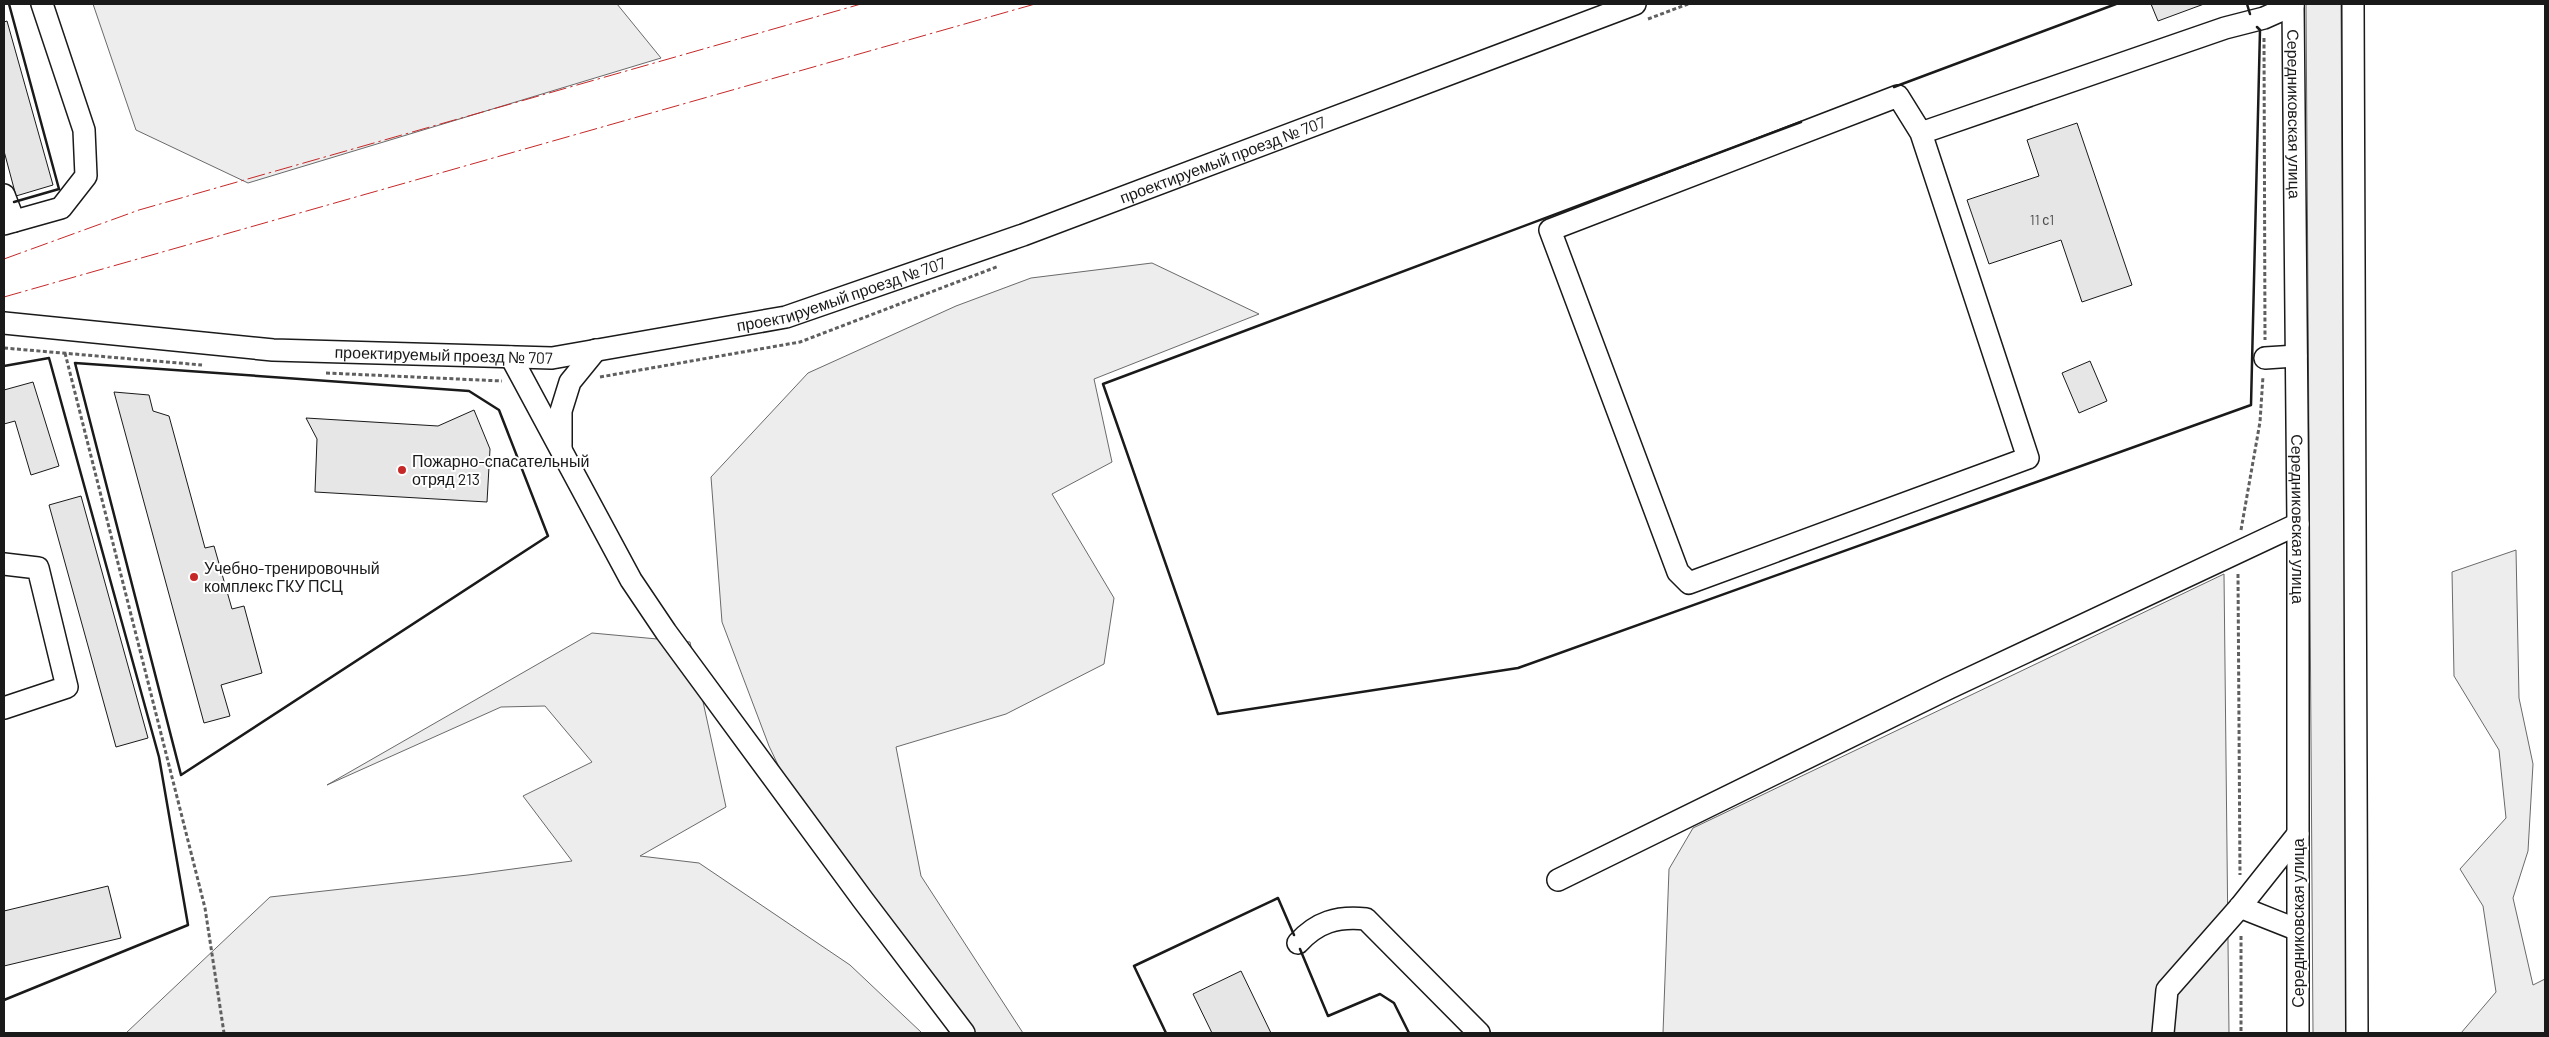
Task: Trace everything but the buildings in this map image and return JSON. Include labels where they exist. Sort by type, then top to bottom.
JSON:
[{"type":"street","points":[[4,195],[9,222],[61,208],[86,176],[84,130],[42,4]]},
{"type":"street","points":[[1921,133],[2225,28],[2264,18],[2293,4]]},
{"type":"street","name":"Середниковская улица","points":[[2293,4],[2298,524],[2298,1033]]},
{"type":"street","points":[[2353,4],[2357,1033]]},
{"type":"street","name":"проектируемый проезд № 707","points":[[4,323],[273,350],[552,358],[786,317],[1023,235],[1639,13]]},
{"type":"street","points":[[1898,96],[1921,133],[2028,458],[1689,583],[1678,572],[1550,230],[1898,96]]},
{"type":"street","points":[[561,450],[561,411],[570,382],[596,350]]},
{"type":"street","points":[[2265,358],[2296,356]]},
{"type":"street","points":[[511,357],[631,580],[666,632],[863,900],[964,1033]]},
{"type":"street","points":[[1558,880],[1940,692],[2298,524]]},
{"type":"street","points":[[4,564],[38,568],[67,687],[4,708]]},
{"type":"street","points":[[2163,1033],[2167,990],[2240,907],[2298,834]]},
{"type":"street","points":[[2240,907],[2298,930]]},
{"type":"street","points":[[1298,943],[1310,930],[1344,916],[1366,919],[1479,1033]]},
{"type":"path","points":[[1639,13],[1688,4]]},
{"type":"path","points":[[2241,1033],[2238,551],[2260,422],[2265,358],[2264,18]]},
{"type":"path","points":[[570,382],[800,342],[1003,265]]},
{"type":"path","points":[[4,348],[208,365]]},
{"type":"path","points":[[65,353],[205,908],[224,1033]]},
{"type":"path","points":[[325,373],[525,382]]},
{"type":"shaded area","points":[[93,4],[617,4],[661,58],[248,183],[136,130]]},
{"type":"shaded area","points":[[2306,4],[2341,4],[2348,1033],[2313,1033]]},
{"type":"shaded area","points":[[1152,263],[1259,314],[1094,379],[1112,462],[1052,494],[1114,598],[1104,664],[1006,714],[896,747],[921,876],[1023,1033],[971,1033],[810,832],[769,746],[722,622],[711,477],[808,373],[956,306],[1031,278]]},
{"type":"shaded area","points":[[2516,550],[2519,698],[2533,764],[2528,851],[2513,898],[2533,985],[2545,979],[2545,1033],[2461,1033],[2496,992],[2483,906],[2460,869],[2506,818],[2499,750],[2454,676],[2452,572]]},
{"type":"shaded area","points":[[2224,574],[2229,1033],[1663,1033],[1669,869],[1693,828]]},
{"type":"shaded area","points":[[592,633],[690,642],[726,807],[640,856],[699,863],[850,965],[922,1033],[126,1033],[270,897],[468,875],[572,861],[523,796],[592,762],[545,706],[501,707],[327,785]]},
{"type":"wall","points":[[9,4],[59,189],[14,202]]},
{"type":"wall","points":[[1894,87],[2116,4]]},
{"type":"wall","points":[[2247,4],[2250,14]]},
{"type":"wall","points":[[1801,122],[1103,384],[1218,714],[1518,668],[2251,405],[2260,30],[2257,27]]},
{"type":"wall","points":[[4,366],[49,358],[159,757],[188,925],[4,1000]]},
{"type":"wall","points":[[75,363],[469,391],[499,410],[548,536],[181,775],[75,363]]},
{"type":"wall","points":[[1166,1033],[1134,966],[1278,898],[1294,935]]},
{"type":"wall","points":[[1300,949],[1328,1016],[1380,994],[1394,1003],[1409,1033]]},
{"type":"power","points":[[4,259],[139,210],[861,4]]},
{"type":"power","points":[[4,297],[1035,4]]},
{"type":"place","name":"Пожарно-спасательный отряд 213","points":[[402,470]]},
{"type":"place","name":"Учебно-тренировочный комплекс ГКУ ПСЦ","points":[[194,577]]}]
